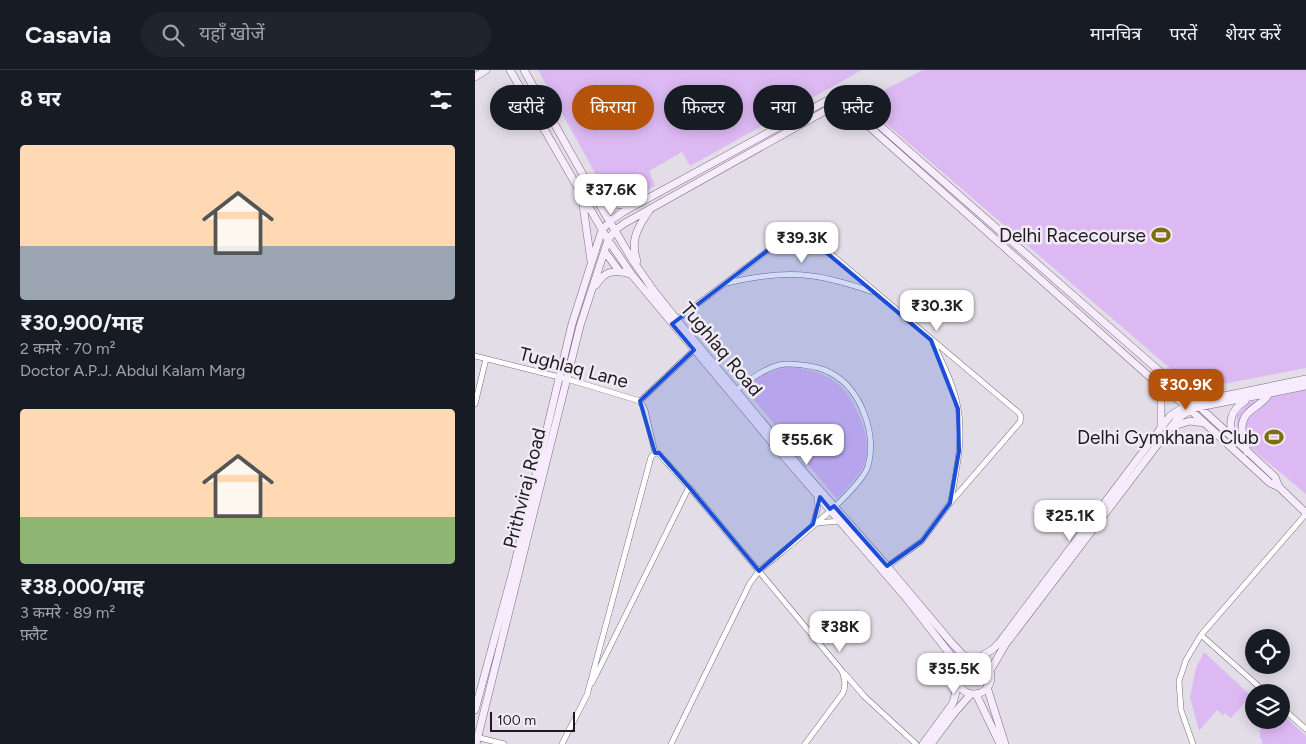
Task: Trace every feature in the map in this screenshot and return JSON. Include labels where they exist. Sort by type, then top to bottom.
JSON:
[{"type":"main road","points":[[475,77],[486,70]]},
{"type":"main road","name":"Tughlaq Road","points":[[511,70],[608,240],[632,275],[885,568],[962,654],[974,660]]},
{"type":"main road","name":"Tughlaq Road","points":[[524,70],[615,230],[694,350],[734,393],[817,495],[832,507],[840,521],[885,568],[953,658],[957,671]]},
{"type":"main road","points":[[610,221],[829,100],[840,98],[854,103],[1193,401],[1275,477],[1279,487],[1306,514]]},
{"type":"main road","points":[[608,240],[615,230],[697,183],[832,107],[846,106],[1161,387],[1204,423],[1269,484],[1279,487]]},
{"type":"main road","points":[[693,174],[697,183]]},
{"type":"main road","points":[[592,191],[602,199],[618,206],[641,203]]},
{"type":"main road","points":[[581,194],[591,264]]},
{"type":"main road","points":[[640,270],[635,253],[635,237],[640,223],[651,209]]},
{"type":"main road","name":"Prithviraj Road","points":[[476,740],[563,379],[572,324],[603,230],[610,221]]},
{"type":"main road","name":"Prithviraj Road","points":[[475,710],[563,379],[608,240]]},
{"type":"main road","points":[[605,252],[620,272]]},
{"type":"main road","points":[[592,291],[599,280],[607,273],[620,272],[632,275]]},
{"type":"main road","points":[[931,744],[952,710],[958,684],[957,671],[964,663],[974,660],[993,649],[999,643],[1156,441],[1171,427],[1193,401],[1306,379]]},
{"type":"main road","points":[[990,671],[1005,645],[1156,441],[1161,428],[1170,416],[1187,408],[1250,398],[1306,386]]},
{"type":"main road","points":[[1161,387],[1161,428]]},
{"type":"main road","points":[[1177,387],[1198,394],[1219,397]]},
{"type":"main road","points":[[1247,452],[1242,435],[1244,418],[1262,403],[1269,394]]},
{"type":"main road","points":[[1233,439],[1231,417],[1233,411],[1238,405],[1250,398]]},
{"type":"main road","points":[[1171,427],[1190,421],[1204,423]]},
{"type":"main road","points":[[923,744],[952,710],[973,694],[987,687],[991,681],[990,671],[983,662],[974,660]]},
{"type":"main road","points":[[958,684],[963,691],[973,694],[1000,744]]},
{"type":"main road","points":[[987,687],[1005,744]]},
{"type":"street","points":[[674,322],[797,228],[802,230],[1019,413],[1021,417],[1020,422],[950,503],[922,540],[885,568]]},
{"type":"street","points":[[725,284],[775,275],[799,274],[838,280],[875,293]]},
{"type":"street","points":[[931,340],[948,374],[958,409],[960,428],[959,451],[950,503]]},
{"type":"street","points":[[641,401],[694,350]]},
{"type":"street","name":"Tughlaq Lane","points":[[475,356],[641,401],[645,410],[655,453]]},
{"type":"street","points":[[475,404],[486,359]]},
{"type":"street","points":[[671,744],[750,583],[759,571],[856,484],[867,467],[870,450],[870,431],[864,414],[856,397],[845,384],[832,374],[816,367],[791,363],[779,365],[766,370],[734,393]]},
{"type":"street","points":[[587,695],[651,457],[655,453],[661,455],[689,487],[864,696],[916,744]]},
{"type":"street","points":[[562,744],[689,487]]},
{"type":"street","points":[[813,524],[818,507],[817,495]]},
{"type":"street","points":[[1193,744],[1181,710],[1179,681],[1186,660],[1201,635],[1306,514]]},
{"type":"street","points":[[813,524],[840,521]]},
{"type":"street","points":[[1201,635],[1256,684]]},
{"type":"street","points":[[805,744],[843,693],[845,679],[842,671]]},
{"type":"street","points":[[1290,715],[1306,729]]},
{"type":"street","points":[[476,740],[504,744]]},
{"type":"highlighted area","points":[[797,228],[931,340],[958,409],[959,451],[950,503],[922,541],[887,566],[834,506],[830,509],[820,497],[813,524],[759,571],[689,487],[659,453],[655,453],[640,401],[694,350],[672,324]]},
{"type":"shaded area","points":[[538,70],[862,70],[835,85],[824,85],[824,91],[814,97],[814,85],[753,85],[754,130],[690,166],[682,152],[649,171],[655,186],[639,194],[627,196],[615,192],[600,182],[562,113],[562,85],[546,85]]},
{"type":"shaded area","name":"Delhi Racecourse","points":[[923,70],[1306,70],[1306,368],[1213,386],[1187,383],[891,128],[891,87]]},
{"type":"shaded area","points":[[785,367],[812,371],[833,380],[849,396],[861,420],[867,451],[865,462],[857,477],[837,499],[744,388],[767,373]]},
{"type":"shaded area","name":"Delhi Gymkhana Club","points":[[1306,390],[1306,494],[1247,445],[1237,430],[1237,415],[1249,402]]},
{"type":"shaded area","points":[[1204,652],[1245,690],[1245,703],[1231,718],[1217,710],[1199,731],[1190,697],[1196,668]]},
{"type":"shaded area","points":[[975,666],[982,669],[985,676],[982,683],[975,686],[968,683],[965,676],[968,669]]},
{"type":"shaded area","points":[[1290,721],[1306,736],[1306,744],[1261,744],[1263,742],[1260,738],[1260,729],[1290,729]]},
{"type":"place","name":"Delhi Racecourse","points":[[1161,235]]},
{"type":"place","name":"Delhi Gymkhana Club","points":[[1274,437]]}]
